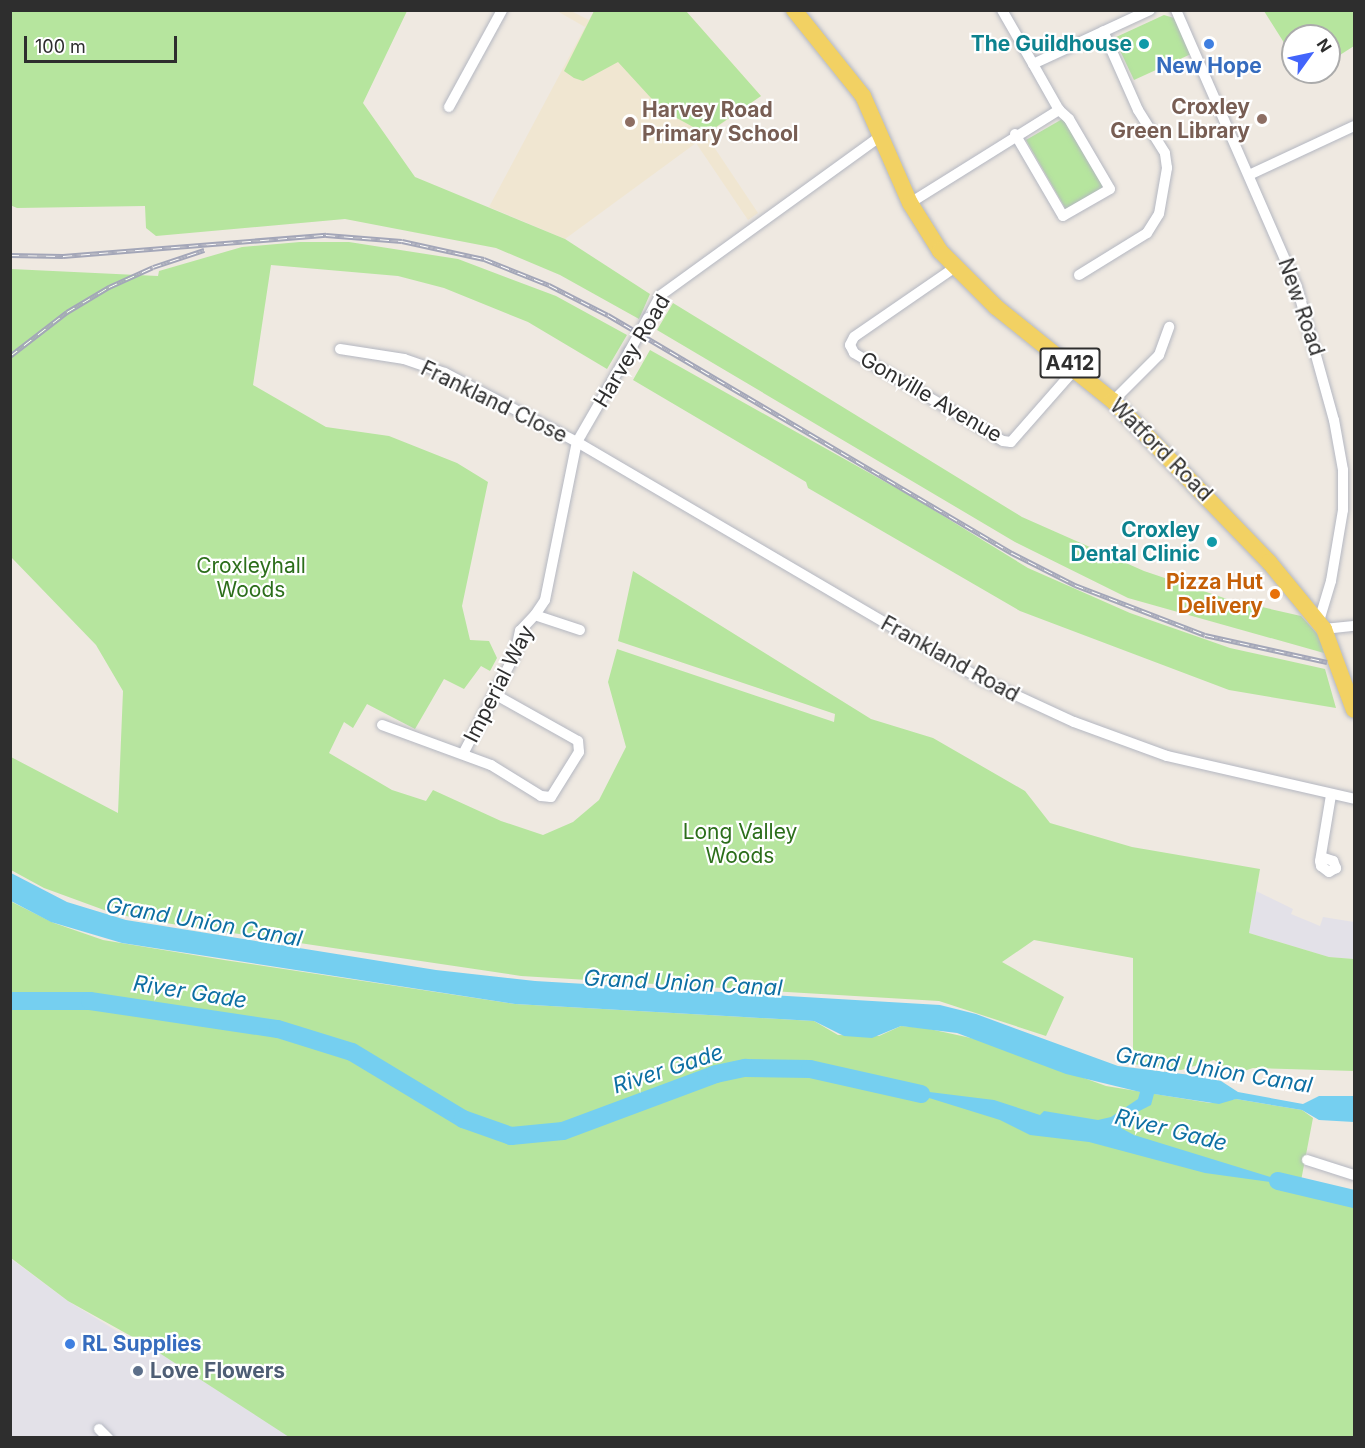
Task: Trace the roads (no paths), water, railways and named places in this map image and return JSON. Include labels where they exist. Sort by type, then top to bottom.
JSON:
[{"type":"main road","name":"Watford Road","points":[[794,10],[863,96],[910,203],[954,268],[996,307],[1076,368],[1113,401],[1269,562],[1321,625],[1354,710]]},
{"type":"street","points":[[449,107],[502,10]]},
{"type":"street","points":[[1002,10],[1059,110],[1070,119],[1110,189],[1064,216],[1015,134]]},
{"type":"street","points":[[1033,64],[1150,10]]},
{"type":"street","name":"New Road","points":[[1176,10],[1297,287],[1340,446],[1343,470],[1340,532],[1321,625]]},
{"type":"street","points":[[1079,275],[1147,233],[1159,214],[1167,168],[1165,153],[1138,110],[1103,31]]},
{"type":"street","points":[[910,203],[1015,134],[1059,110]]},
{"type":"street","points":[[1249,175],[1354,126]]},
{"type":"street","name":"Harvey Road","points":[[535,615],[544,600],[578,442],[661,295],[881,136]]},
{"type":"street","name":"Gonville Avenue","points":[[954,268],[854,337],[850,345],[854,353],[1003,441],[1011,442],[1076,368]]},
{"type":"street","points":[[1113,401],[1159,355],[1169,327]]},
{"type":"street","name":"Frankland Close","points":[[340,349],[404,359],[445,373],[578,442]]},
{"type":"street","name":"Frankland Road","points":[[578,442],[983,680],[1074,722],[1167,756],[1354,799]]},
{"type":"street","points":[[535,615],[580,630]]},
{"type":"street","name":"Imperial Way","points":[[463,754],[496,695],[500,678],[515,654],[520,631],[535,615]]},
{"type":"street","points":[[1321,625],[1354,626]]},
{"type":"street","points":[[382,725],[491,765],[547,798],[556,793],[578,756],[578,741],[496,695]]},
{"type":"street","points":[[1321,857],[1331,795]]},
{"type":"street","points":[[1307,1160],[1354,1175]]},
{"type":"street","points":[[99,1429],[108,1437]]},
{"type":"water","points":[[11,873],[67,902],[126,920],[436,970],[535,981],[940,1005],[976,1014],[1118,1066],[1199,1076],[1221,1081],[1238,1092],[1303,1104],[1319,1096],[1354,1096],[1354,1122],[1319,1120],[1302,1110],[1236,1099],[1219,1104],[1154,1094],[1151,1105],[1120,1121],[1121,1128],[1134,1135],[1300,1186],[1205,1173],[1089,1142],[1030,1135],[1000,1120],[897,1088],[994,1100],[1040,1115],[1044,1111],[1098,1120],[1111,1117],[1138,1099],[1140,1092],[1066,1074],[957,1033],[901,1026],[872,1038],[844,1036],[814,1021],[515,1004],[122,943],[51,922],[11,901]]},
{"type":"waterway","name":"River Gade","points":[[10,1001],[90,1001],[278,1029],[352,1052],[463,1119],[511,1136],[563,1131],[716,1074],[745,1068],[810,1069],[921,1094]]},
{"type":"waterway","name":"River Gade","points":[[1278,1181],[1354,1199]]},
{"type":"railway","points":[[10,255],[63,256],[326,235],[402,241],[484,259],[549,285],[608,315],[1012,553],[1075,585],[1205,635],[1327,662]]},
{"type":"railway","points":[[10,356],[67,312],[109,287],[153,267],[204,250]]},
{"type":"place","name":"The Guildhouse","points":[[1144,44]]},
{"type":"place","name":"New Hope","points":[[1209,44]]},
{"type":"place","name":"Croxley Green Library","points":[[1262,119]]},
{"type":"place","name":"Harvey Road Primary School","points":[[630,122]]},
{"type":"place","name":"Croxley Dental Clinic","points":[[1212,542]]},
{"type":"place","name":"Pizza Hut Delivery","points":[[1275,594]]},
{"type":"place","name":"RL Supplies","points":[[70,1344]]},
{"type":"place","name":"Love Flowers","points":[[138,1371]]},
{"type":"park label","name":"Croxleyhall Woods","points":[[251,578]]},
{"type":"park label","name":"Long Valley Woods","points":[[740,844]]},
{"type":"water label","name":"Grand Union Canal","points":[[204,922]]},
{"type":"water label","name":"Grand Union Canal","points":[[683,983]]},
{"type":"water label","name":"Grand Union Canal","points":[[1214,1070]]}]
